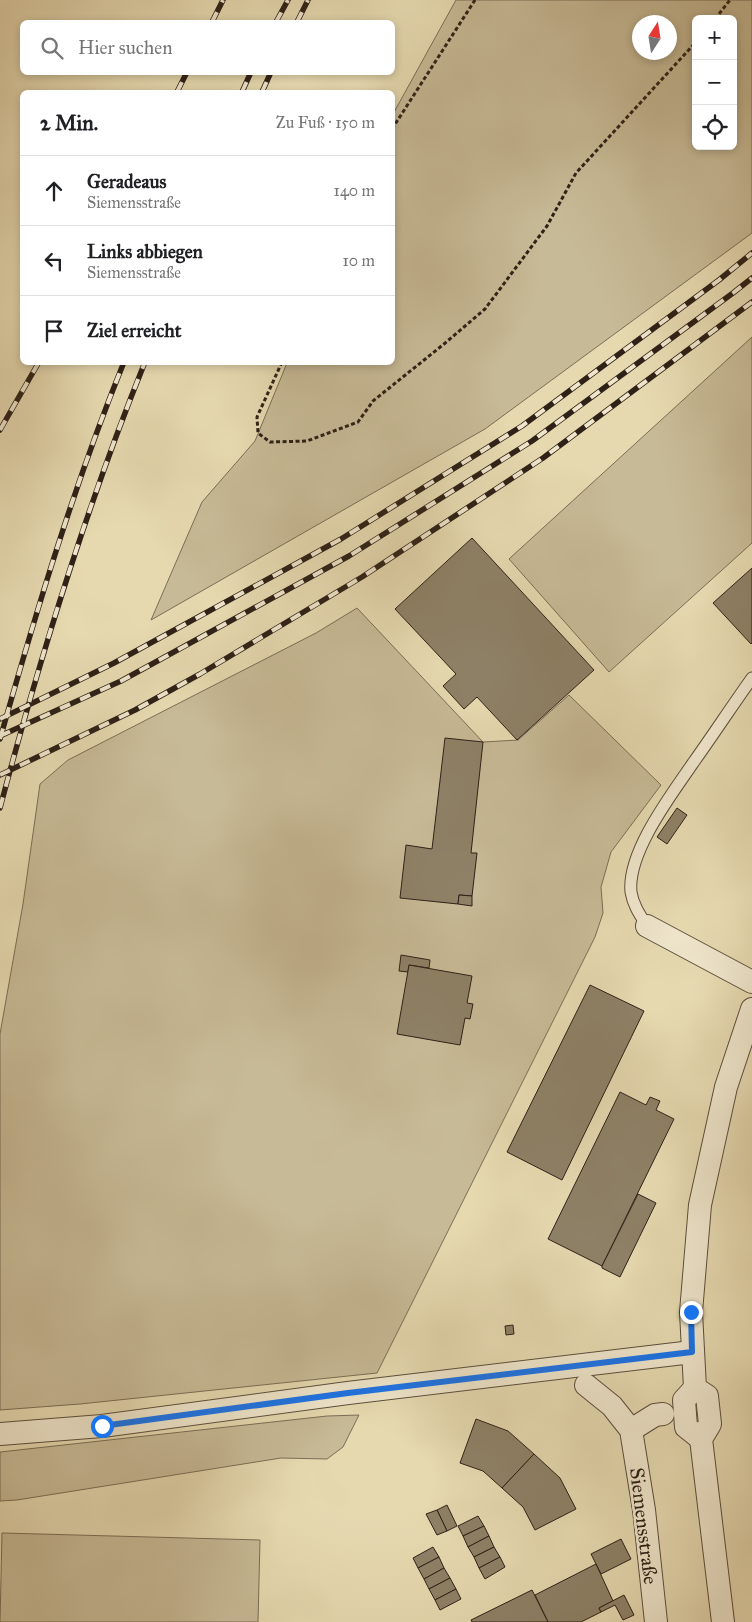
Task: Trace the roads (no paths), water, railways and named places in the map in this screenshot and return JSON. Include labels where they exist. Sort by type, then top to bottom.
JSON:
[{"type":"street","points":[[647,926],[752,982]]},
{"type":"street","points":[[723,1622],[700,1439],[710,1424],[707,1396],[695,1388],[691,1312],[700,1205],[726,1087],[752,1009]]},
{"type":"street","points":[[0,1434],[102,1426],[348,1393],[692,1352]]},
{"type":"street","name":"Siemensstraße","points":[[586,1385],[612,1406],[631,1430],[644,1510],[656,1622]]},
{"type":"street","points":[[631,1430],[655,1415],[663,1414]]},
{"type":"lane","points":[[647,926],[636,909],[631,890],[634,868],[642,844],[656,817],[752,678]]},
{"type":"railway","points":[[213,20],[223,0]]},
{"type":"railway","points":[[277,20],[288,0]]},
{"type":"railway","points":[[298,20],[308,0]]},
{"type":"railway","points":[[178,90],[186,75]]},
{"type":"railway","points":[[243,90],[250,75]]},
{"type":"railway","points":[[263,90],[270,75]]},
{"type":"railway","points":[[0,719],[114,663],[341,539],[522,426],[719,280],[752,253]]},
{"type":"railway","points":[[0,736],[121,681],[349,556],[532,441],[752,278]]},
{"type":"railway","points":[[0,775],[135,710],[200,674],[362,577],[543,458],[752,302]]},
{"type":"railway","points":[[0,430],[37,365]]},
{"type":"railway","points":[[0,739],[72,502],[123,365]]},
{"type":"railway","points":[[0,808],[31,695],[65,583],[103,472],[144,365]]}]
